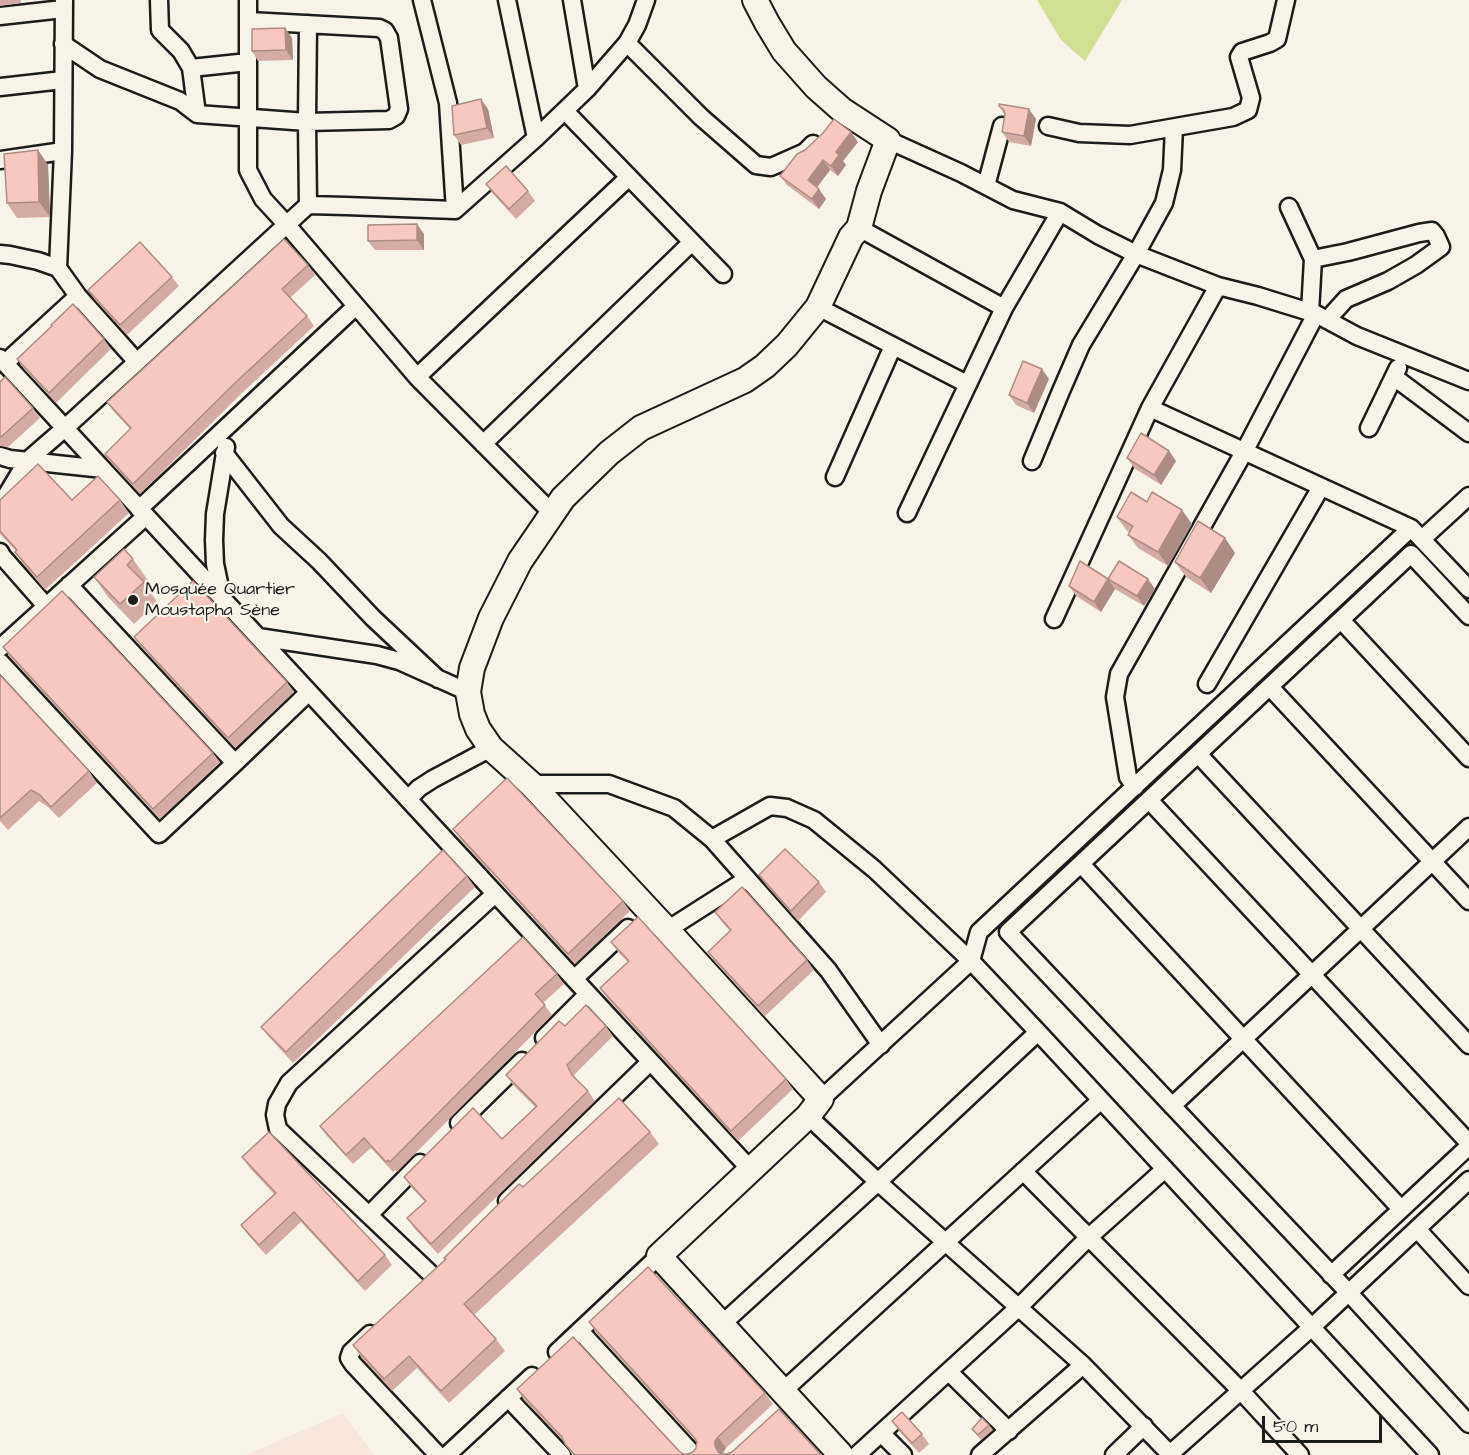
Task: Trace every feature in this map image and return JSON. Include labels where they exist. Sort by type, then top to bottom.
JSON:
[{"type":"street","points":[[159,0],[160,30],[181,51],[191,68],[197,114]]},
{"type":"street","points":[[248,0],[248,170],[263,199],[417,377],[552,513]]},
{"type":"street","points":[[422,0],[448,103],[455,210]]},
{"type":"street","points":[[507,0],[536,138]]},
{"type":"street","points":[[572,0],[587,89]]},
{"type":"street","points":[[0,506],[27,461],[308,205],[455,210],[587,89],[627,42],[637,26],[646,0]]},
{"type":"street","points":[[755,0],[784,51],[816,87],[832,124]]},
{"type":"street","points":[[1048,126],[1079,132],[1130,135],[1233,117],[1248,110],[1251,98],[1239,57],[1242,52],[1277,39],[1286,0]]},
{"type":"street","points":[[0,16],[63,4],[63,151],[58,268],[78,296],[137,362]]},
{"type":"street","points":[[63,44],[100,69],[180,101],[197,114],[307,122],[389,120],[396,116],[399,109],[389,38],[385,31],[379,28],[249,21]]},
{"type":"street","points":[[308,24],[308,205]]},
{"type":"street","points":[[627,42],[701,117],[756,165],[771,167],[805,152],[832,124]]},
{"type":"street","points":[[191,68],[248,62]]},
{"type":"street","points":[[0,87],[63,80]]},
{"type":"street","points":[[565,111],[723,274]]},
{"type":"street","points":[[832,124],[888,140],[961,173],[1013,200],[1060,212],[1136,254],[1218,286],[1258,296],[1318,316],[1357,336],[1469,381]]},
{"type":"street","points":[[986,186],[1002,126]]},
{"type":"street","points":[[1032,460],[1081,345],[1164,203],[1172,170],[1174,128]]},
{"type":"street","points":[[888,140],[869,191],[859,228],[851,237],[818,306],[787,345],[765,366],[745,380],[641,428],[584,476],[552,513],[520,561],[491,618],[472,668],[468,692],[472,714],[478,729],[491,748],[531,784],[666,930],[878,1182],[1083,1365],[1170,1454],[1312,1327],[1469,1180]]},
{"type":"street","points":[[0,159],[63,151]]},
{"type":"street","points":[[417,377],[629,177]]},
{"type":"street","points":[[1289,207],[1313,259],[1318,316]]},
{"type":"street","points":[[907,513],[1004,308],[1060,212]]},
{"type":"street","points":[[859,228],[1004,308]]},
{"type":"street","points":[[1135,787],[1128,777],[1115,697],[1119,674],[1318,316],[1346,299],[1388,281],[1441,247],[1432,231],[1313,259]]},
{"type":"street","points":[[483,444],[692,242]]},
{"type":"street","points":[[0,254],[58,268]]},
{"type":"street","points":[[1054,619],[1150,408],[1218,286]]},
{"type":"street","points":[[78,296],[3,361],[143,512],[197,579],[222,598],[750,1169]]},
{"type":"street","points":[[0,648],[69,585],[231,423],[356,306]]},
{"type":"street","points":[[818,306],[968,384]]},
{"type":"street","points":[[835,477],[893,346]]},
{"type":"street","points":[[1369,428],[1404,356]]},
{"type":"street","points":[[1394,377],[1469,434]]},
{"type":"street","points":[[1150,408],[1321,487],[1416,534],[1469,589]]},
{"type":"street","points":[[222,598],[215,564],[215,514],[231,423]]},
{"type":"street","points":[[224,453],[282,526],[373,618],[438,679]]},
{"type":"street","points":[[0,456],[103,469]]},
{"type":"street","points":[[1207,684],[1321,487]]},
{"type":"street","points":[[447,1455],[971,961],[979,932],[1135,787],[1416,534],[1469,496]]},
{"type":"street","points":[[1,554],[46,606]]},
{"type":"street","points":[[0,575],[1,554]]},
{"type":"street","points":[[1469,616],[1411,554],[1008,932],[1349,1293],[1469,1425]]},
{"type":"street","points":[[69,585],[131,642],[235,763]]},
{"type":"street","points":[[1341,620],[1469,758]]},
{"type":"street","points":[[258,637],[377,655],[399,662],[468,692]]},
{"type":"street","points":[[0,662],[159,834],[309,692]]},
{"type":"street","points":[[1270,687],[1469,901]]},
{"type":"street","points":[[408,799],[433,779],[491,748]]},
{"type":"street","points":[[1198,754],[1469,1045]]},
{"type":"street","points":[[531,784],[609,784],[674,808],[712,839],[828,970],[881,1045]]},
{"type":"street","points":[[1149,800],[1469,1145],[1331,1275]]},
{"type":"street","points":[[712,839],[771,806],[788,808],[814,820],[874,869],[971,961],[1430,1455]]},
{"type":"street","points":[[1172,1106],[1469,827]]},
{"type":"street","points":[[1081,864],[1401,1209]]},
{"type":"street","points":[[666,930],[747,879]]},
{"type":"street","points":[[432,1275],[279,1129],[274,1114],[289,1083],[495,894]]},
{"type":"street","points":[[574,979],[647,910]]},
{"type":"street","points":[[444,1138],[588,994]]},
{"type":"street","points":[[722,1324],[1038,1032]]},
{"type":"street","points":[[499,1210],[650,1062]]},
{"type":"street","points":[[786,1400],[946,1242],[1101,1100]]},
{"type":"street","points":[[369,1215],[428,1155]]},
{"type":"street","points":[[857,1455],[1019,1307],[1089,1237],[1165,1168]]},
{"type":"street","points":[[1023,1171],[1241,1390],[1300,1455]]},
{"type":"street","points":[[1417,1229],[1469,1286]]},
{"type":"street","points":[[659,1256],[722,1324],[786,1400],[841,1455]]},
{"type":"street","points":[[383,1321],[351,1352],[349,1358],[438,1455]]},
{"type":"street","points":[[580,1331],[694,1455]]},
{"type":"street","points":[[980,1455],[1083,1365]]},
{"type":"street","points":[[949,1372],[1009,1431]]},
{"type":"street","points":[[508,1398],[559,1454]]},
{"type":"street","points":[[1114,1455],[1144,1426]]},
{"type":"street","points":[[881,1433],[903,1455]]},
{"type":"shaded area","points":[[343,1413],[374,1455],[246,1455]]},
{"type":"green space","points":[[1037,0],[1122,0],[1085,61],[1061,40]]},
{"type":"building","points":[[285,28],[286,50],[252,51],[252,29]]},
{"type":"building","points":[[481,99],[487,128],[454,135],[452,106]]},
{"type":"building","points":[[999,104],[1029,109],[1024,136],[1002,132],[1005,114]]},
{"type":"building","points":[[834,119],[851,132],[836,152],[839,155],[831,166],[823,160],[808,180],[819,189],[812,199],[780,176],[797,154],[805,150],[823,133]]},
{"type":"building","points":[[38,150],[39,202],[7,203],[4,154]]},
{"type":"building","points":[[506,166],[528,191],[509,209],[486,184]]},
{"type":"building","points":[[417,224],[417,240],[368,241],[368,225]]},
{"type":"building","points":[[284,239],[308,265],[282,289],[307,316],[236,382],[133,484],[105,454],[131,428],[107,402]]},
{"type":"building","points":[[140,242],[172,277],[120,325],[88,290]]},
{"type":"building","points":[[73,304],[104,339],[49,393],[17,359]]},
{"type":"building","points":[[1023,361],[1042,369],[1027,403],[1009,395]]},
{"type":"building","points":[[5,377],[33,408],[0,437],[0,382]]},
{"type":"building","points":[[1141,433],[1169,451],[1154,475],[1127,458]]},
{"type":"building","points":[[38,464],[72,500],[98,476],[120,500],[37,577],[0,531],[0,500]]},
{"type":"building","points":[[1131,492],[1147,502],[1152,492],[1182,510],[1158,552],[1128,535],[1133,526],[1117,517]]},
{"type":"building","points":[[1198,521],[1225,538],[1200,578],[1175,562]]},
{"type":"building","points":[[124,549],[133,559],[127,565],[144,582],[120,604],[94,577]]},
{"type":"building","points":[[1080,561],[1108,579],[1094,602],[1069,586]]},
{"type":"building","points":[[1119,561],[1148,579],[1137,596],[1108,579]]},
{"type":"building","points":[[193,581],[287,682],[228,738],[134,637]]},
{"type":"building","points":[[62,591],[213,753],[153,809],[3,647]]},
{"type":"building","points":[[0,675],[89,771],[51,807],[40,795],[31,790],[0,818]]},
{"type":"building","points":[[507,778],[623,901],[568,954],[453,829]]},
{"type":"building","points":[[785,849],[819,882],[791,911],[759,875]]},
{"type":"building","points":[[443,850],[467,876],[286,1052],[261,1027]]},
{"type":"building","points":[[742,887],[807,960],[758,1006],[708,952],[731,930],[715,912]]},
{"type":"building","points":[[638,917],[786,1079],[731,1131],[600,988],[629,961],[611,942]]},
{"type":"building","points":[[523,937],[557,974],[535,994],[545,1005],[390,1162],[388,1160],[386,1162],[364,1138],[346,1155],[320,1126]]},
{"type":"building","points":[[586,1005],[606,1026],[567,1065],[572,1075],[588,1091],[431,1244],[407,1218],[426,1201],[404,1177],[473,1108],[502,1139],[537,1106],[506,1075],[559,1021],[565,1026]]},
{"type":"building","points":[[619,1098],[650,1132],[464,1304],[496,1339],[441,1391],[409,1356],[384,1379],[353,1345],[446,1259],[444,1258],[519,1184],[523,1187]]},
{"type":"building","points":[[269,1132],[385,1255],[358,1281],[294,1212],[259,1245],[241,1225],[276,1193],[242,1157]]},
{"type":"building","points":[[648,1267],[765,1393],[718,1437],[715,1446],[718,1452],[727,1454],[732,1452],[779,1409],[821,1455],[575,1455],[562,1437],[517,1389],[573,1337],[679,1451],[688,1454],[696,1448],[697,1442],[694,1437],[589,1322]]},
{"type":"building","points":[[902,1412],[922,1434],[912,1443],[892,1421]]},
{"type":"building","points":[[982,1418],[989,1425],[978,1435],[972,1429]]},
{"type":"place","name":"Mosquée Quartier Moustapha Sène","points":[[133,600]]}]
